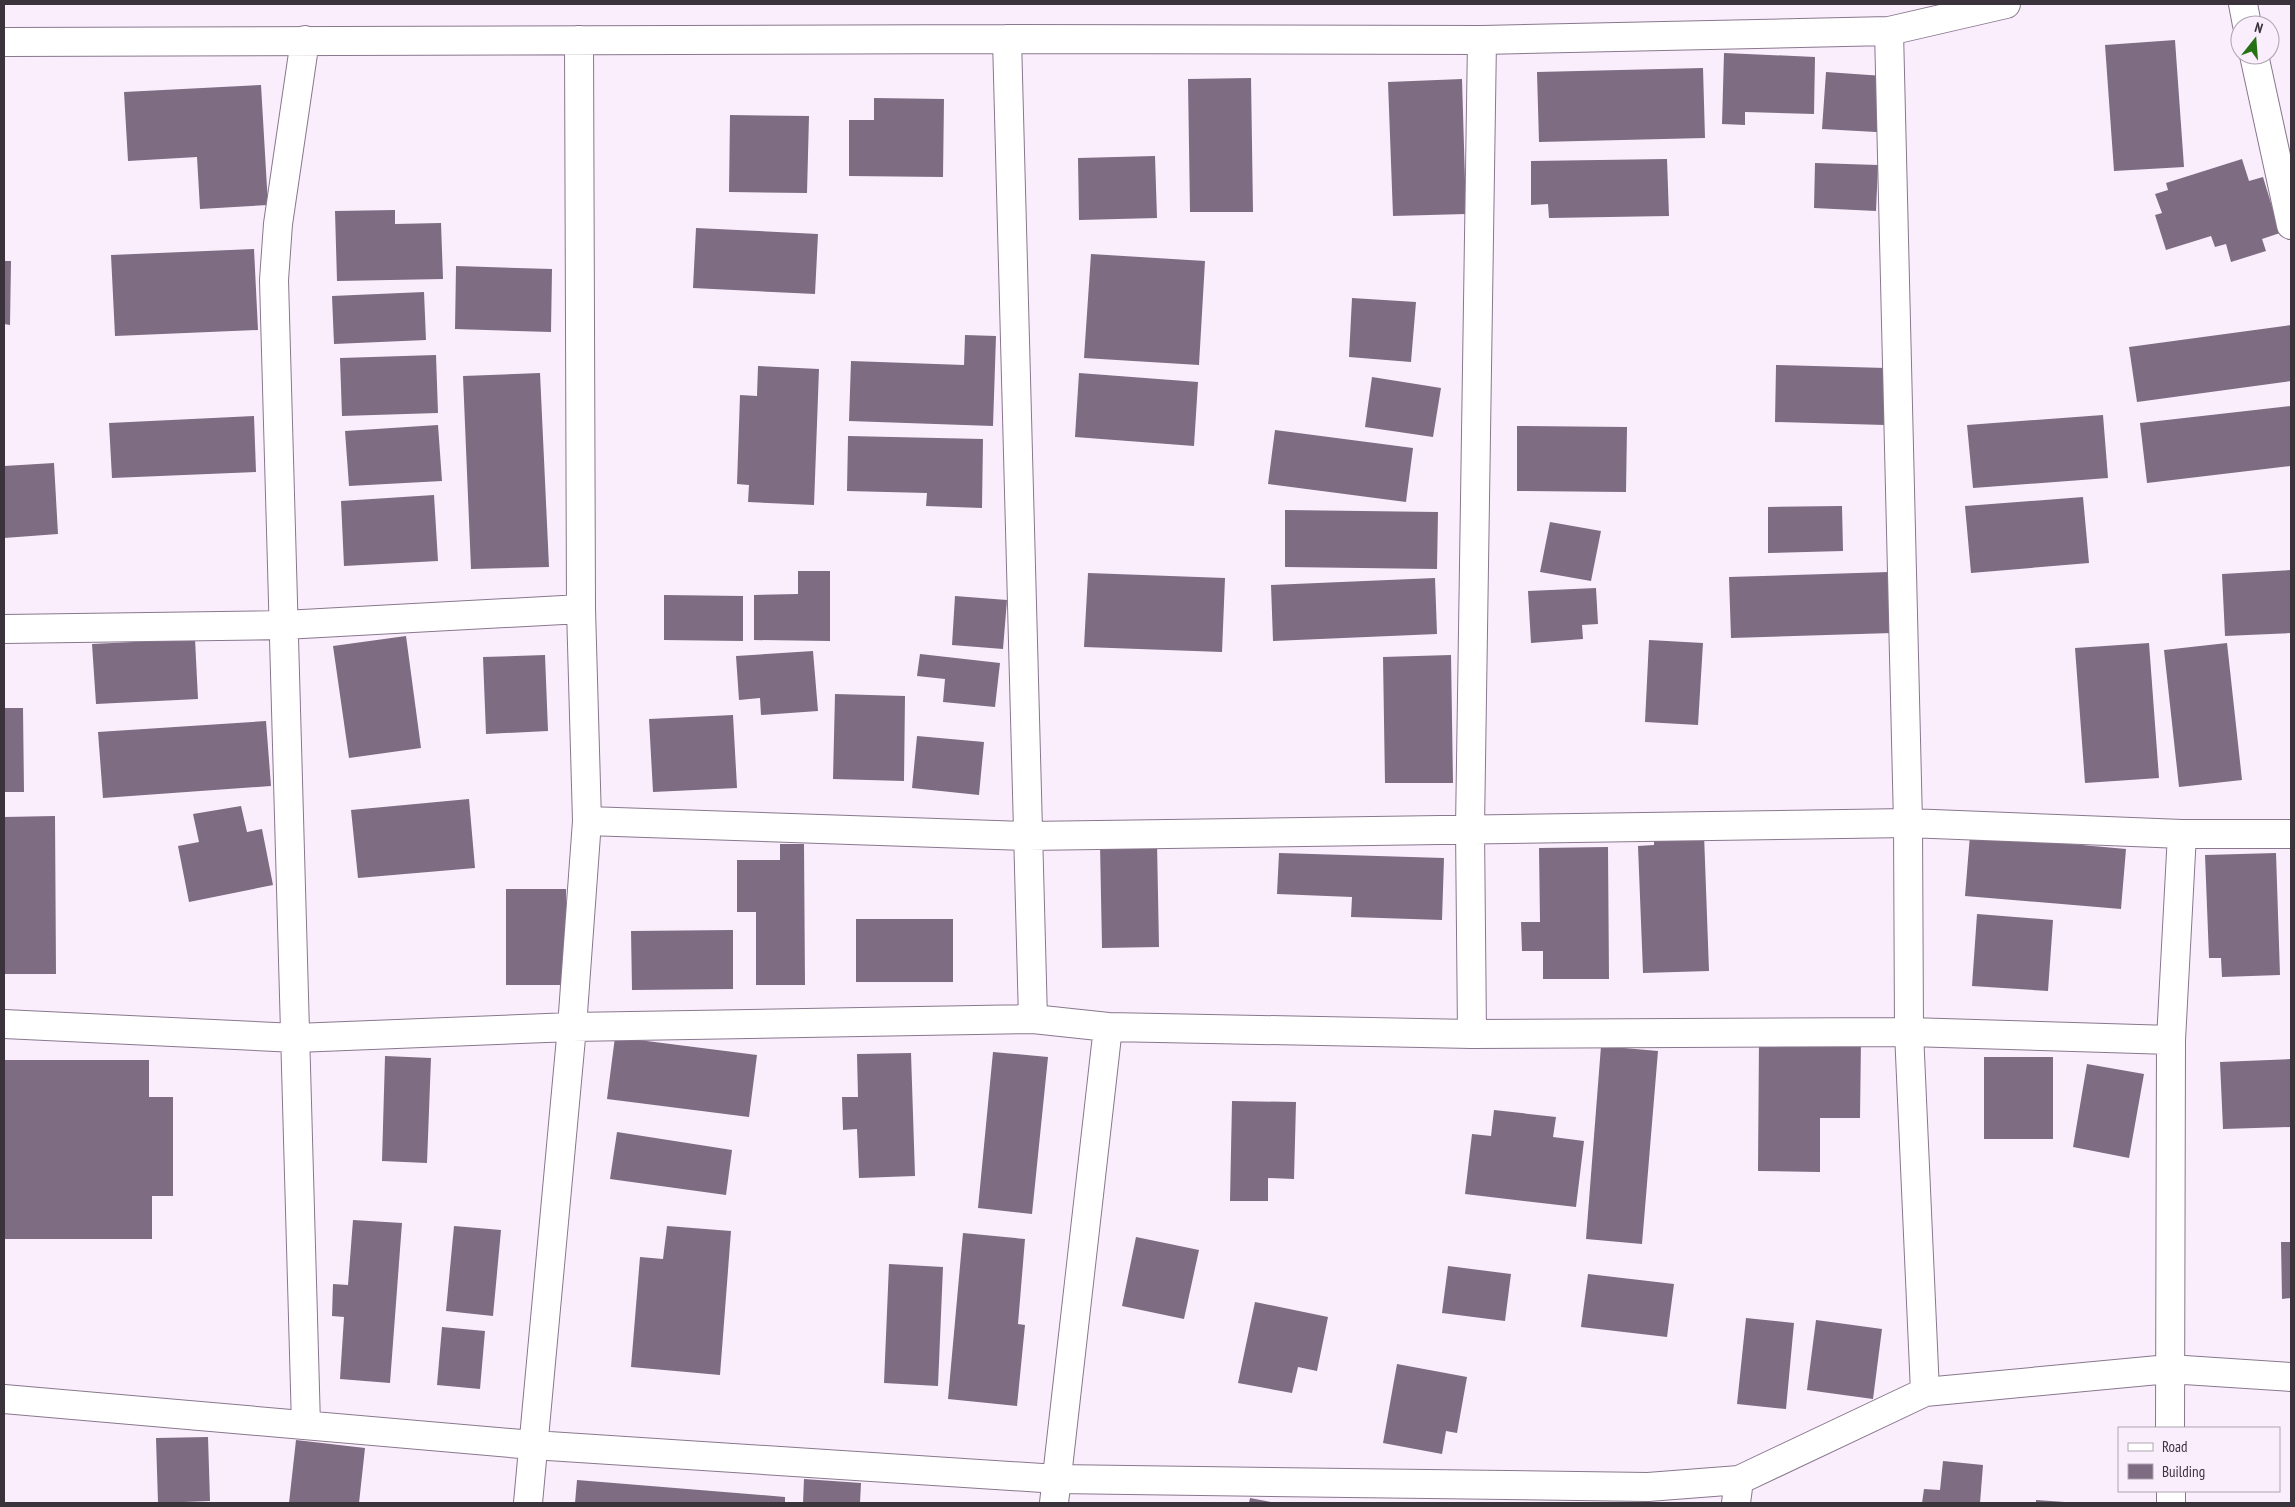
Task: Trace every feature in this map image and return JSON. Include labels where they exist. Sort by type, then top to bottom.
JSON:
[{"type":"street","points":[[4,42],[1007,39],[1482,40],[1889,31],[2006,4]]},
{"type":"street","points":[[1889,31],[1908,823],[1908,1032],[1925,1392]]},
{"type":"street","points":[[1007,39],[1033,1019]]},
{"type":"street","points":[[305,40],[278,224],[274,280],[306,1425]]},
{"type":"street","points":[[528,1503],[572,1027],[587,822],[581,609],[579,40]]},
{"type":"street","points":[[1472,1034],[1470,828],[1482,40]]},
{"type":"street","points":[[2256,65],[2291,225]]},
{"type":"street","points":[[4,629],[284,625],[581,609]]},
{"type":"street","points":[[587,822],[1028,836],[1908,823],[2182,834],[2291,834]]},
{"type":"street","points":[[2170,1427],[2171,1040],[2182,834]]},
{"type":"street","points":[[4,1024],[296,1038],[572,1027],[1033,1019],[1108,1027],[1472,1034],[1908,1032],[2171,1040]]},
{"type":"street","points":[[1056,1491],[1108,1027]]},
{"type":"street","points":[[4,1399],[1056,1491],[1648,1487],[1738,1491],[1925,1392],[2169,1369],[2291,1376]]},
{"type":"building","points":[[2175,40],[2184,167],[2114,171],[2105,45]]},
{"type":"building","points":[[1724,53],[1815,57],[1814,114],[1745,112],[1745,125],[1722,124]]},
{"type":"building","points":[[1703,68],[1705,138],[1539,142],[1537,72]]},
{"type":"building","points":[[1826,72],[1898,77],[1894,133],[1822,129]]},
{"type":"building","points":[[1251,78],[1253,212],[1190,212],[1188,79]]},
{"type":"building","points":[[1462,79],[1466,214],[1393,216],[1388,82]]},
{"type":"building","points":[[261,85],[268,205],[200,209],[197,157],[128,161],[124,92]]},
{"type":"building","points":[[874,98],[944,99],[943,177],[849,176],[849,120],[874,120]]},
{"type":"building","points":[[730,115],[809,116],[807,193],[729,192]]},
{"type":"building","points":[[1155,156],[1157,218],[1079,220],[1078,158]]},
{"type":"building","points":[[1667,159],[1669,216],[1549,218],[1548,204],[1531,205],[1531,161]]},
{"type":"building","points":[[2242,159],[2249,181],[2263,177],[2280,233],[2262,239],[2266,251],[2231,262],[2226,244],[2215,247],[2211,236],[2166,250],[2155,215],[2162,213],[2155,194],[2168,190],[2166,183]]},
{"type":"building","points":[[1815,163],[1878,165],[1876,211],[1814,208]]},
{"type":"building","points":[[395,210],[395,224],[441,223],[443,279],[337,281],[335,211]]},
{"type":"building","points":[[696,228],[818,234],[815,294],[693,288]]},
{"type":"building","points":[[254,249],[258,330],[115,336],[111,255]]},
{"type":"building","points":[[1091,254],[1205,261],[1199,365],[1084,358]]},
{"type":"building","points":[[4,261],[11,261],[10,325],[4,324]]},
{"type":"building","points":[[456,266],[552,269],[551,332],[455,329]]},
{"type":"building","points":[[424,292],[426,340],[334,344],[332,296]]},
{"type":"building","points":[[1352,298],[1416,302],[1411,362],[1349,357]]},
{"type":"building","points":[[2291,325],[2291,381],[2137,402],[2129,347]]},
{"type":"building","points":[[965,335],[996,336],[993,426],[849,421],[851,361],[964,365]]},
{"type":"building","points":[[436,355],[438,413],[342,416],[340,358]]},
{"type":"building","points":[[1776,365],[1886,368],[1885,425],[1775,422]]},
{"type":"building","points":[[758,366],[819,369],[814,505],[748,502],[749,485],[737,484],[740,395],[757,396]]},
{"type":"building","points":[[540,373],[549,567],[471,569],[463,376]]},
{"type":"building","points":[[1079,373],[1198,382],[1194,446],[1075,437]]},
{"type":"building","points":[[1372,377],[1441,388],[1433,437],[1365,427]]},
{"type":"building","points":[[2291,406],[2291,466],[2147,483],[2140,423]]},
{"type":"building","points":[[2103,415],[2108,478],[1973,488],[1967,425]]},
{"type":"building","points":[[254,416],[256,472],[112,478],[109,423]]},
{"type":"building","points":[[438,425],[442,481],[349,486],[345,431]]},
{"type":"building","points":[[1517,426],[1627,427],[1626,492],[1517,491]]},
{"type":"building","points":[[1275,430],[1413,448],[1406,502],[1268,484]]},
{"type":"building","points":[[848,436],[983,439],[982,508],[926,506],[927,493],[847,491]]},
{"type":"building","points":[[54,463],[58,534],[4,538],[4,466]]},
{"type":"building","points":[[434,495],[438,561],[344,566],[341,501]]},
{"type":"building","points":[[2083,497],[2089,563],[1971,573],[1965,506]]},
{"type":"building","points":[[1842,506],[1843,551],[1768,553],[1768,507]]},
{"type":"building","points":[[1285,510],[1438,512],[1437,569],[1285,567]]},
{"type":"building","points":[[1550,522],[1601,531],[1591,581],[1540,572]]},
{"type":"building","points":[[2291,570],[2291,633],[2225,636],[2222,574]]},
{"type":"building","points":[[798,571],[830,571],[830,641],[754,640],[754,595],[798,594]]},
{"type":"building","points":[[1889,572],[1892,633],[1731,638],[1729,577]]},
{"type":"building","points":[[1088,573],[1225,578],[1222,652],[1084,647]]},
{"type":"building","points":[[1435,578],[1437,634],[1273,641],[1271,585]]},
{"type":"building","points":[[1596,588],[1598,624],[1582,625],[1583,639],[1531,643],[1528,591]]},
{"type":"building","points":[[664,595],[743,596],[743,641],[664,640]]},
{"type":"building","points":[[955,596],[1007,600],[1003,649],[952,645]]},
{"type":"building","points":[[406,636],[421,748],[349,758],[333,646]]},
{"type":"building","points":[[195,639],[198,699],[96,704],[92,644]]},
{"type":"building","points":[[1649,640],[1703,643],[1698,725],[1645,722]]},
{"type":"building","points":[[2149,643],[2159,778],[2085,783],[2075,648]]},
{"type":"building","points":[[2227,643],[2242,780],[2179,787],[2164,650]]},
{"type":"building","points":[[813,651],[818,711],[761,715],[760,698],[739,700],[736,656]]},
{"type":"building","points":[[920,654],[1000,663],[995,707],[943,702],[945,679],[917,676]]},
{"type":"building","points":[[545,655],[548,731],[486,734],[483,657]]},
{"type":"building","points":[[1451,655],[1453,783],[1385,783],[1383,657]]},
{"type":"building","points":[[835,694],[905,696],[904,781],[833,779]]},
{"type":"building","points":[[4,708],[23,708],[24,792],[4,792]]},
{"type":"building","points":[[733,715],[737,788],[653,792],[649,719]]},
{"type":"building","points":[[266,721],[271,786],[103,798],[98,732]]},
{"type":"building","points":[[917,736],[984,742],[979,795],[912,788]]},
{"type":"building","points":[[469,799],[475,868],[358,878],[351,810]]},
{"type":"building","points":[[241,806],[247,832],[262,829],[273,885],[189,902],[178,846],[199,842],[193,814]]},
{"type":"building","points":[[55,816],[56,974],[4,974],[4,817]]},
{"type":"building","points":[[1704,834],[1709,971],[1643,973],[1638,846],[1654,845],[1654,836]]},
{"type":"building","points":[[1970,835],[2126,849],[2121,909],[1965,896]]},
{"type":"building","points":[[1157,842],[1159,947],[1102,948],[1100,844]]},
{"type":"building","points":[[780,844],[804,844],[805,985],[756,985],[756,912],[737,912],[737,860],[780,860]]},
{"type":"building","points":[[1608,847],[1609,979],[1543,979],[1543,951],[1522,951],[1521,922],[1540,922],[1539,848]]},
{"type":"building","points":[[1279,853],[1444,858],[1442,920],[1351,917],[1352,897],[1277,894]]},
{"type":"building","points":[[2276,853],[2280,975],[2222,977],[2221,958],[2209,958],[2205,855]]},
{"type":"building","points":[[506,889],[566,889],[567,985],[506,985]]},
{"type":"building","points":[[1977,914],[2053,920],[2048,991],[1972,986]]},
{"type":"building","points":[[856,919],[953,919],[953,982],[856,982]]},
{"type":"building","points":[[733,930],[733,989],[632,990],[631,931]]},
{"type":"building","points":[[615,1037],[757,1055],[749,1117],[607,1099]]},
{"type":"building","points":[[1759,1038],[1861,1039],[1860,1118],[1820,1118],[1820,1172],[1758,1171]]},
{"type":"building","points":[[1601,1046],[1658,1051],[1642,1244],[1586,1239]]},
{"type":"building","points":[[993,1052],[1048,1057],[1032,1214],[978,1208]]},
{"type":"building","points":[[911,1053],[915,1176],[859,1178],[857,1129],[843,1130],[842,1097],[858,1097],[857,1054]]},
{"type":"building","points":[[385,1056],[431,1058],[427,1163],[382,1161]]},
{"type":"building","points":[[1984,1057],[2053,1057],[2053,1139],[1984,1139]]},
{"type":"building","points":[[2291,1059],[2291,1127],[2223,1129],[2220,1062]]},
{"type":"building","points":[[4,1060],[149,1060],[149,1097],[173,1097],[173,1196],[152,1196],[152,1239],[4,1239]]},
{"type":"building","points":[[2087,1064],[2144,1074],[2129,1158],[2073,1147]]},
{"type":"building","points":[[1232,1101],[1296,1102],[1294,1179],[1268,1178],[1268,1201],[1230,1201]]},
{"type":"building","points":[[1494,1110],[1556,1117],[1553,1137],[1584,1141],[1576,1207],[1465,1194],[1472,1134],[1491,1136]]},
{"type":"building","points":[[617,1132],[732,1150],[726,1195],[610,1179]]},
{"type":"building","points":[[353,1220],[402,1223],[390,1383],[340,1379],[344,1317],[332,1316],[333,1284],[348,1285]]},
{"type":"building","points":[[454,1226],[501,1230],[493,1316],[446,1311]]},
{"type":"building","points":[[667,1226],[731,1231],[720,1375],[631,1367],[640,1257],[663,1259]]},
{"type":"building","points":[[963,1233],[1025,1239],[1018,1324],[1025,1325],[1017,1406],[948,1399]]},
{"type":"building","points":[[1136,1237],[1199,1250],[1184,1319],[1122,1306]]},
{"type":"building","points":[[2281,1242],[2291,1242],[2291,1298],[2282,1299]]},
{"type":"building","points":[[889,1264],[943,1267],[938,1386],[884,1383]]},
{"type":"building","points":[[1448,1266],[1511,1274],[1505,1321],[1442,1313]]},
{"type":"building","points":[[1588,1274],[1674,1284],[1667,1337],[1581,1327]]},
{"type":"building","points":[[1255,1302],[1328,1317],[1317,1371],[1298,1367],[1292,1393],[1238,1383]]},
{"type":"building","points":[[1746,1318],[1794,1323],[1786,1409],[1737,1404]]},
{"type":"building","points":[[1816,1320],[1882,1329],[1873,1399],[1807,1390]]},
{"type":"building","points":[[442,1327],[485,1331],[480,1389],[437,1385]]},
{"type":"building","points":[[1397,1364],[1467,1377],[1457,1433],[1446,1431],[1442,1454],[1383,1443]]},
{"type":"building","points":[[208,1437],[210,1501],[158,1503],[156,1438]]},
{"type":"building","points":[[296,1440],[365,1448],[359,1503],[289,1503]]},
{"type":"building","points":[[1943,1461],[1983,1465],[1980,1503],[1922,1503],[1924,1489],[1940,1490]]},
{"type":"building","points":[[804,1479],[861,1483],[860,1503],[803,1503]]},
{"type":"building","points":[[577,1480],[785,1497],[785,1503],[575,1503]]},
{"type":"building","points":[[1250,1498],[1271,1502],[1271,1503],[1249,1503]]},
{"type":"building","points":[[2036,1500],[2065,1502],[2065,1503],[2036,1503]]}]
